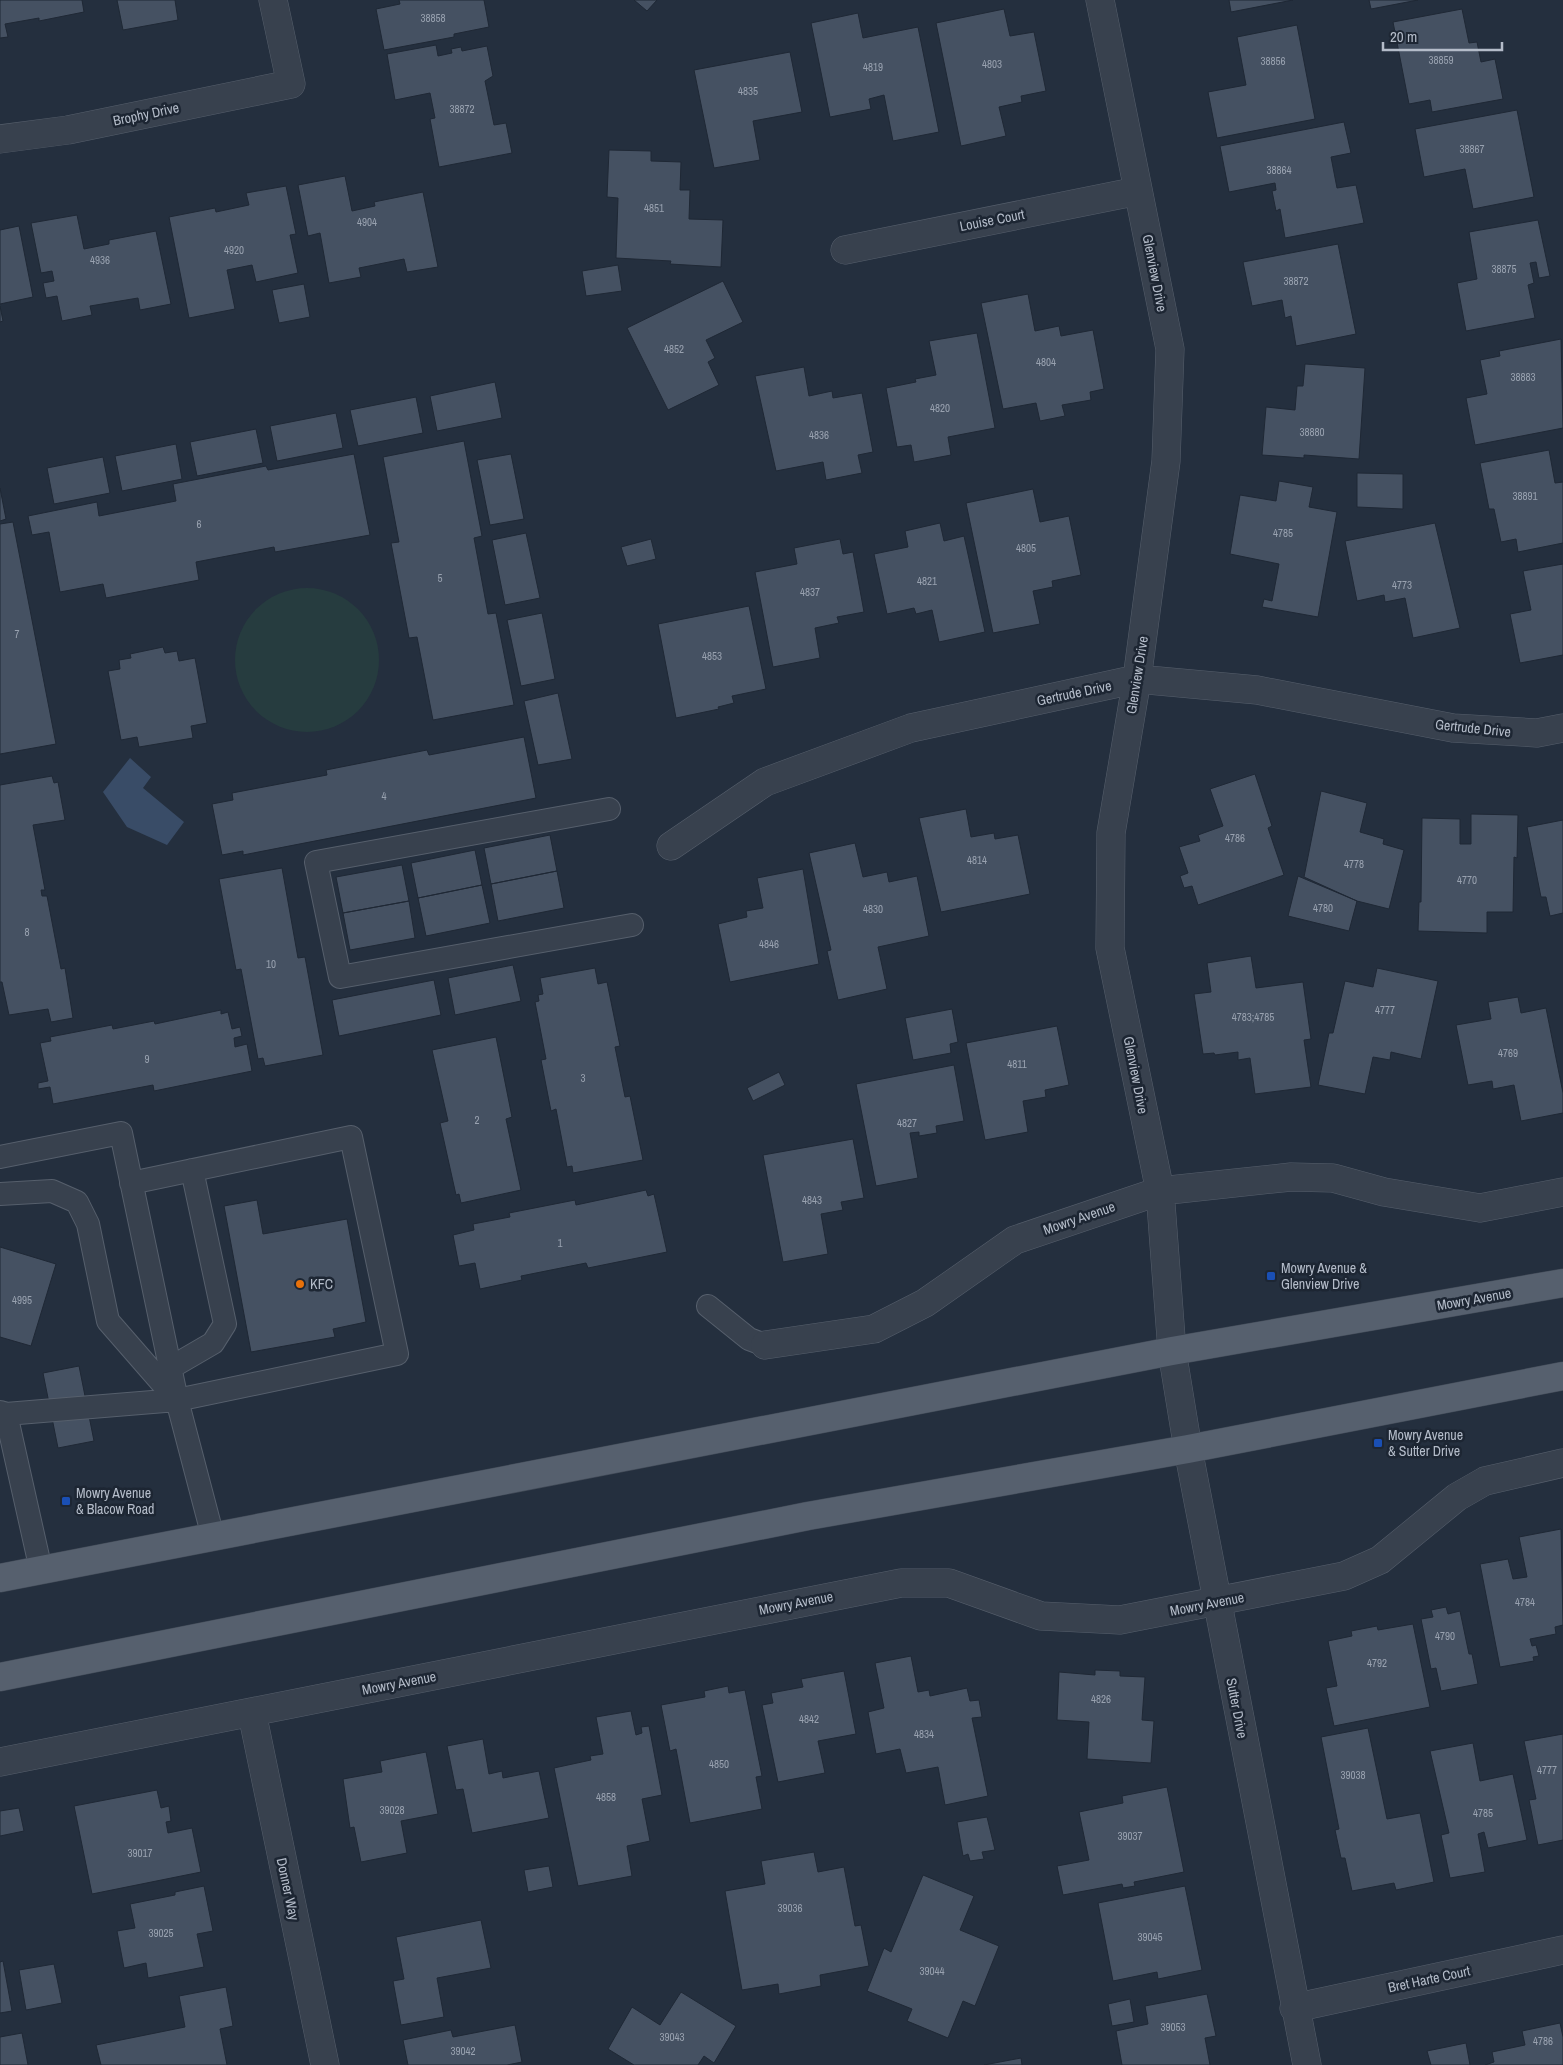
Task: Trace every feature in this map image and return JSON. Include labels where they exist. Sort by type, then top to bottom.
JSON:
[{"type":"main road","name":"Mowry Avenue","points":[[0,1578],[1172,1351],[1563,1283]]},
{"type":"main road","points":[[0,1677],[808,1516],[1188,1449],[1563,1376]]},
{"type":"street","name":"Brophy Drive","points":[[0,139],[68,130],[291,84],[273,0]]},
{"type":"street","name":"Glenview Drive","points":[[1100,0],[1170,349],[1166,461],[1137,679],[1111,833],[1110,948],[1160,1191],[1172,1351]]},
{"type":"street","name":"Louise Court","points":[[846,250],[1138,191]]},
{"type":"street","name":"Gertrude Drive","points":[[672,846],[764,782],[911,728],[1137,679],[1257,690],[1453,728],[1537,733],[1563,728]]},
{"type":"street","name":"Mowry Avenue","points":[[766,1345],[874,1329],[925,1303],[1015,1240],[1160,1191],[1292,1177],[1334,1178],[1384,1192],[1480,1208],[1563,1192]]},
{"type":"street","name":"Sutter Drive","points":[[1172,1351],[1188,1449],[1294,2008],[1307,2065]]},
{"type":"street","name":"Mowry Avenue","points":[[0,1762],[901,1583],[949,1583],[1041,1616],[1120,1620],[1217,1602],[1344,1576],[1380,1560],[1456,1497],[1485,1480],[1563,1463]]},
{"type":"street","name":"Donner Way","points":[[252,1713],[325,2065]]},
{"type":"street","name":"Bret Harte Court","points":[[1294,2008],[1563,1950]]},
{"type":"lane","points":[[609,809],[316,862],[340,978],[632,925]]},
{"type":"lane","points":[[0,1157],[121,1133],[177,1400],[213,1537]]},
{"type":"lane","points":[[41,1570],[3,1413],[177,1400],[397,1354],[351,1137],[131,1183]]},
{"type":"lane","points":[[170,1368],[213,1343],[225,1324],[192,1170]]},
{"type":"lane","points":[[0,1194],[52,1191],[77,1202],[88,1224],[108,1321],[177,1400]]},
{"type":"lane","points":[[708,1306],[749,1339],[766,1345]]},
{"type":"green space","points":[[307,588],[334,594],[347,600],[358,609],[367,620],[373,633],[379,660],[373,687],[367,700],[358,711],[347,720],[334,726],[307,732],[280,726],[267,720],[256,711],[247,700],[241,687],[235,660],[241,633],[247,620],[256,609],[267,600],[280,594]]},
{"type":"water","points":[[130,758],[151,777],[143,788],[184,822],[167,845],[127,827],[103,792]]},
{"type":"building","points":[[0,0],[82,0],[84,12],[39,21],[39,18],[5,24],[8,37],[0,38]]},
{"type":"building","points":[[117,0],[175,0],[178,20],[123,30]]},
{"type":"building","points":[[399,0],[484,0],[489,27],[454,34],[454,37],[384,50],[376,9],[400,4]]},
{"type":"building","points":[[634,0],[657,0],[647,11]]},
{"type":"building","points":[[1229,0],[1293,0],[1231,12]]},
{"type":"building","points":[[1369,0],[1418,0],[1371,9]]},
{"type":"building","points":[[1004,9],[1010,36],[1034,32],[1046,91],[1021,96],[1022,102],[999,107],[1006,136],[961,146],[936,23]]},
{"type":"building","points":[[1462,9],[1469,43],[1477,42],[1481,62],[1495,59],[1503,99],[1432,112],[1430,100],[1409,104],[1393,22]]},
{"type":"building","points":[[858,13],[863,38],[918,27],[939,132],[893,141],[884,95],[869,99],[871,109],[830,117],[811,23]]},
{"type":"building","points":[[1297,25],[1315,119],[1217,138],[1208,92],[1246,85],[1237,37]]},
{"type":"building","points":[[436,45],[438,56],[452,53],[451,49],[461,47],[462,51],[487,46],[493,76],[485,81],[494,125],[506,123],[512,153],[439,167],[430,119],[435,118],[430,93],[395,100],[387,54]]},
{"type":"building","points":[[790,52],[802,112],[753,121],[760,160],[714,168],[694,70]]},
{"type":"building","points":[[1517,110],[1534,197],[1473,209],[1465,169],[1424,177],[1415,129]]},
{"type":"building","points":[[1344,122],[1351,153],[1331,157],[1337,188],[1356,185],[1364,223],[1285,238],[1280,209],[1276,211],[1272,191],[1276,190],[1275,183],[1229,192],[1220,146]]},
{"type":"building","points":[[609,150],[651,151],[651,161],[681,162],[680,190],[690,190],[689,219],[723,220],[721,267],[670,264],[671,261],[616,258],[618,198],[607,197]]},
{"type":"building","points":[[345,176],[352,211],[375,206],[374,202],[423,192],[438,267],[407,272],[404,259],[359,268],[361,277],[329,283],[320,233],[308,236],[298,185]]},
{"type":"building","points":[[286,186],[296,234],[290,235],[298,273],[256,282],[252,265],[227,270],[235,309],[189,318],[169,217],[215,208],[216,212],[249,205],[246,193]]},
{"type":"building","points":[[77,215],[84,249],[109,244],[109,240],[156,231],[171,304],[140,310],[138,298],[90,306],[92,315],[62,321],[57,296],[46,298],[43,283],[54,281],[52,271],[41,273],[31,223]]},
{"type":"building","points":[[1538,220],[1550,276],[1539,278],[1536,262],[1530,263],[1534,283],[1528,285],[1535,318],[1466,331],[1457,283],[1477,279],[1469,232]]},
{"type":"building","points":[[19,226],[33,297],[0,304],[0,230]]},
{"type":"building","points":[[1338,244],[1356,334],[1296,346],[1291,316],[1285,318],[1282,300],[1252,306],[1243,262]]},
{"type":"building","points":[[618,265],[622,291],[586,296],[582,271]]},
{"type":"building","points":[[723,281],[743,322],[706,340],[715,358],[708,362],[719,385],[668,410],[627,328]]},
{"type":"building","points":[[304,284],[310,317],[279,323],[272,290]]},
{"type":"building","points":[[1028,294],[1035,331],[1059,326],[1061,336],[1093,330],[1104,389],[1090,392],[1091,400],[1062,405],[1065,416],[1040,421],[1036,403],[1003,409],[981,303]]},
{"type":"building","points":[[0,306],[3,321],[0,322]]},
{"type":"building","points":[[977,333],[995,428],[948,437],[951,455],[914,462],[911,445],[897,447],[886,388],[916,382],[915,379],[936,375],[929,341]]},
{"type":"building","points":[[1561,339],[1563,428],[1475,445],[1466,398],[1487,394],[1480,360],[1500,356],[1499,351]]},
{"type":"building","points":[[1305,364],[1365,368],[1359,459],[1304,455],[1304,458],[1262,455],[1266,407],[1295,410],[1297,386],[1303,386]]},
{"type":"building","points":[[804,367],[809,396],[832,391],[833,398],[862,393],[873,452],[858,455],[862,473],[826,480],[823,462],[776,471],[755,376]]},
{"type":"building","points":[[495,382],[502,418],[437,431],[430,396]]},
{"type":"building","points":[[416,397],[423,433],[358,446],[350,410]]},
{"type":"building","points":[[336,413],[343,448],[277,461],[270,426]]},
{"type":"building","points":[[256,429],[263,463],[197,476],[190,442]]},
{"type":"building","points":[[464,441],[482,536],[474,538],[488,614],[496,613],[514,705],[433,720],[417,637],[409,638],[391,543],[399,542],[383,457]]},
{"type":"building","points":[[176,444],[182,479],[122,491],[115,456]]},
{"type":"building","points":[[1549,450],[1555,483],[1563,482],[1563,543],[1518,552],[1516,539],[1501,542],[1494,509],[1489,509],[1480,463]]},
{"type":"building","points":[[354,454],[370,535],[275,552],[274,547],[196,562],[199,580],[106,598],[103,584],[60,592],[49,532],[32,535],[28,516],[97,502],[99,516],[176,501],[173,484],[266,466],[268,470]]},
{"type":"building","points":[[511,454],[524,519],[490,525],[477,460]]},
{"type":"building","points":[[103,457],[110,493],[54,504],[47,468]]},
{"type":"building","points":[[1357,473],[1403,474],[1403,509],[1357,507]]},
{"type":"building","points":[[1279,481],[1313,487],[1309,507],[1337,512],[1318,617],[1262,607],[1264,599],[1272,601],[1279,564],[1230,554],[1240,495],[1276,501]]},
{"type":"building","points":[[0,488],[6,519],[0,521]]},
{"type":"building","points":[[1033,489],[1040,522],[1069,516],[1081,575],[1052,581],[1053,587],[1033,591],[1040,624],[993,633],[966,503]]},
{"type":"building","points":[[13,522],[56,744],[0,754],[0,524]]},
{"type":"building","points":[[940,523],[944,541],[964,536],[985,632],[939,642],[932,610],[916,614],[914,608],[887,614],[874,554],[908,547],[905,531]]},
{"type":"building","points":[[1435,523],[1460,628],[1413,638],[1405,598],[1385,602],[1384,595],[1357,601],[1345,541]]},
{"type":"building","points":[[526,533],[540,598],[505,605],[492,540]]},
{"type":"building","points":[[651,539],[656,559],[627,566],[621,547]]},
{"type":"building","points":[[840,539],[843,554],[853,552],[864,612],[837,617],[839,623],[815,628],[820,658],[773,667],[755,572],[797,564],[794,548]]},
{"type":"building","points":[[1563,564],[1563,655],[1520,663],[1510,614],[1531,610],[1523,571]]},
{"type":"building","points":[[749,606],[766,689],[732,696],[734,703],[718,707],[719,709],[676,718],[658,624]]},
{"type":"building","points":[[542,613],[555,679],[521,686],[507,620]]},
{"type":"building","points":[[163,647],[165,653],[177,651],[179,661],[195,658],[207,723],[191,726],[193,738],[139,747],[137,737],[121,740],[108,671],[120,669],[119,660],[131,658],[130,654]]},
{"type":"building","points":[[558,693],[572,759],[538,765],[524,701]]},
{"type":"building","points":[[524,737],[536,798],[243,855],[243,851],[222,855],[212,804],[233,800],[232,793],[327,775],[326,770],[427,750],[429,755]]},
{"type":"building","points":[[1255,774],[1272,826],[1268,828],[1284,875],[1198,905],[1192,886],[1184,888],[1180,876],[1188,873],[1179,847],[1200,841],[1198,835],[1223,826],[1210,789]]},
{"type":"building","points":[[52,776],[54,783],[58,782],[65,820],[33,825],[45,890],[41,890],[42,896],[47,896],[61,969],[65,968],[73,1018],[51,1022],[48,1009],[9,1015],[2,982],[0,982],[0,785]]},
{"type":"building","points":[[1321,791],[1367,803],[1360,832],[1384,839],[1383,844],[1404,850],[1389,909],[1357,901],[1304,877]]},
{"type":"building","points":[[966,809],[971,837],[994,833],[995,839],[1018,835],[1030,894],[941,912],[919,818]]},
{"type":"building","points":[[1471,814],[1518,815],[1517,858],[1514,857],[1513,912],[1487,912],[1487,933],[1418,931],[1419,902],[1421,902],[1422,818],[1460,819],[1460,844],[1471,844]]},
{"type":"building","points":[[1563,820],[1563,913],[1550,916],[1546,897],[1541,897],[1527,827]]},
{"type":"building","points":[[550,835],[557,871],[491,884],[484,848]]},
{"type":"building","points":[[855,843],[863,877],[887,872],[889,882],[917,876],[929,936],[878,947],[887,989],[838,1000],[827,951],[831,950],[809,853]]},
{"type":"building","points":[[475,850],[482,885],[418,898],[411,863]]},
{"type":"building","points":[[402,865],[409,901],[343,913],[336,877]]},
{"type":"building","points":[[282,868],[298,958],[305,957],[323,1055],[265,1066],[263,1058],[258,1059],[241,969],[236,970],[219,879]]},
{"type":"building","points":[[803,869],[819,964],[730,982],[718,924],[747,917],[746,911],[763,908],[757,878]]},
{"type":"building","points":[[557,871],[564,908],[498,921],[491,884]]},
{"type":"building","points":[[1298,876],[1357,901],[1349,931],[1288,916]]},
{"type":"building","points":[[482,885],[490,923],[426,936],[418,898]]},
{"type":"building","points":[[409,901],[415,938],[350,950],[343,913]]},
{"type":"building","points":[[1251,956],[1256,988],[1303,982],[1311,1039],[1304,1040],[1311,1087],[1255,1094],[1250,1058],[1238,1060],[1238,1052],[1215,1055],[1214,1053],[1203,1054],[1194,994],[1211,992],[1207,963]]},
{"type":"building","points":[[513,965],[521,1001],[455,1015],[448,978]]},
{"type":"building","points":[[595,968],[598,984],[607,982],[620,1046],[615,1047],[625,1097],[630,1096],[643,1160],[573,1173],[572,1166],[567,1167],[556,1109],[551,1111],[541,1060],[546,1059],[535,1002],[539,1001],[538,995],[543,994],[540,978]]},
{"type":"building","points":[[1377,968],[1438,981],[1421,1059],[1391,1052],[1390,1060],[1373,1057],[1365,1094],[1318,1085],[1329,1033],[1333,1033],[1345,981],[1373,987]]},
{"type":"building","points":[[434,980],[441,1015],[339,1036],[332,1000]]},
{"type":"building","points":[[1518,997],[1521,1013],[1546,1008],[1563,1093],[1563,1113],[1521,1121],[1514,1085],[1493,1089],[1492,1081],[1468,1085],[1456,1025],[1491,1019],[1488,1002]]},
{"type":"building","points":[[952,1009],[958,1042],[950,1044],[951,1053],[913,1060],[905,1018]]},
{"type":"building","points":[[221,1010],[221,1014],[228,1012],[232,1029],[240,1027],[242,1036],[234,1038],[235,1047],[247,1044],[252,1071],[154,1091],[153,1085],[53,1104],[50,1087],[38,1089],[38,1083],[48,1081],[40,1043],[51,1041],[50,1037],[112,1025],[113,1029],[154,1021],[155,1024]]},
{"type":"building","points":[[1057,1026],[1069,1085],[1045,1090],[1046,1097],[1023,1101],[1028,1132],[985,1140],[966,1043]]},
{"type":"building","points":[[496,1037],[512,1117],[506,1119],[521,1190],[461,1203],[459,1194],[456,1195],[440,1123],[448,1121],[432,1050]]},
{"type":"building","points":[[954,1065],[964,1121],[936,1126],[937,1133],[919,1136],[919,1132],[910,1133],[918,1178],[876,1186],[856,1084]]},
{"type":"building","points":[[779,1072],[785,1085],[753,1101],[747,1088]]},
{"type":"building","points":[[853,1139],[864,1198],[841,1202],[843,1210],[821,1214],[828,1254],[783,1262],[763,1155]]},
{"type":"building","points":[[646,1190],[648,1196],[654,1194],[667,1252],[588,1268],[586,1263],[521,1276],[522,1280],[480,1289],[475,1263],[459,1266],[453,1235],[474,1230],[473,1224],[510,1217],[509,1213],[575,1200],[576,1205]]},
{"type":"building","points":[[257,1200],[263,1234],[347,1219],[366,1322],[333,1329],[335,1337],[251,1352],[224,1206]]},
{"type":"building","points":[[0,1247],[56,1264],[31,1346],[0,1337]]},
{"type":"building","points":[[79,1366],[94,1441],[58,1448],[43,1373]]},
{"type":"building","points":[[1561,1529],[1563,1625],[1555,1627],[1556,1634],[1530,1639],[1532,1646],[1536,1645],[1539,1656],[1533,1657],[1534,1661],[1500,1667],[1480,1564],[1508,1559],[1513,1579],[1527,1577],[1519,1537]]},
{"type":"building","points":[[1446,1607],[1448,1614],[1460,1611],[1469,1654],[1472,1654],[1478,1684],[1441,1691],[1436,1668],[1431,1669],[1421,1619],[1433,1617],[1431,1610]]},
{"type":"building","points":[[1413,1624],[1430,1707],[1334,1726],[1326,1688],[1337,1686],[1328,1641],[1352,1636],[1351,1631],[1377,1626],[1378,1630]]},
{"type":"building","points":[[911,1656],[918,1692],[929,1690],[930,1696],[967,1688],[970,1701],[979,1700],[982,1717],[972,1718],[988,1796],[945,1805],[938,1767],[906,1773],[900,1749],[876,1754],[868,1712],[884,1708],[875,1663]]},
{"type":"building","points":[[1095,1670],[1120,1671],[1120,1676],[1145,1677],[1142,1720],[1154,1721],[1151,1763],[1087,1759],[1089,1722],[1057,1720],[1059,1672],[1095,1675]]},
{"type":"building","points":[[844,1671],[856,1734],[818,1741],[825,1773],[778,1782],[762,1705],[773,1703],[771,1693],[803,1687],[801,1679]]},
{"type":"building","points":[[728,1686],[729,1693],[745,1690],[762,1776],[756,1777],[762,1809],[690,1823],[676,1749],[670,1751],[661,1705],[705,1697],[704,1691]]},
{"type":"building","points":[[631,1711],[636,1735],[642,1733],[641,1727],[649,1726],[662,1795],[642,1799],[650,1841],[627,1846],[632,1876],[578,1886],[554,1768],[591,1760],[590,1756],[603,1754],[596,1717]]},
{"type":"building","points":[[1368,1728],[1387,1819],[1420,1813],[1434,1882],[1396,1890],[1394,1883],[1352,1891],[1345,1858],[1341,1858],[1335,1830],[1339,1829],[1321,1737]]},
{"type":"building","points":[[1563,1734],[1563,1840],[1538,1845],[1529,1800],[1536,1799],[1524,1741]]},
{"type":"building","points":[[483,1739],[489,1774],[502,1771],[503,1778],[539,1771],[549,1818],[472,1833],[463,1789],[456,1790],[447,1746]]},
{"type":"building","points":[[1473,1743],[1480,1781],[1513,1774],[1527,1840],[1488,1848],[1484,1832],[1478,1834],[1485,1872],[1450,1878],[1441,1835],[1449,1833],[1430,1751]]},
{"type":"building","points":[[426,1752],[438,1814],[401,1821],[407,1853],[361,1862],[354,1827],[350,1828],[343,1779],[382,1772],[380,1761]]},
{"type":"building","points":[[1167,1787],[1184,1872],[1134,1882],[1135,1886],[1123,1888],[1122,1884],[1063,1895],[1057,1866],[1089,1860],[1079,1812],[1123,1803],[1122,1796]]},
{"type":"building","points":[[157,1790],[161,1808],[169,1806],[171,1821],[166,1822],[168,1833],[192,1828],[201,1872],[92,1894],[74,1806]]},
{"type":"building","points":[[19,1808],[24,1831],[0,1836],[0,1811]]},
{"type":"building","points":[[987,1817],[995,1850],[982,1852],[984,1859],[970,1861],[968,1854],[963,1856],[957,1822]]},
{"type":"building","points":[[814,1852],[818,1872],[844,1867],[855,1926],[861,1925],[869,1966],[820,1975],[821,1986],[779,1994],[778,1984],[742,1990],[725,1891],[765,1884],[761,1861]]},
{"type":"building","points":[[549,1866],[553,1887],[528,1892],[524,1870]]},
{"type":"building","points":[[923,1875],[974,1896],[960,1930],[999,1946],[975,2006],[963,2001],[948,2038],[907,2021],[912,2009],[867,1991],[884,1948],[891,1952]]},
{"type":"building","points":[[204,1886],[213,1931],[197,1934],[204,1967],[148,1978],[146,1963],[124,1968],[117,1931],[135,1928],[130,1904],[175,1895],[175,1892]]},
{"type":"building","points":[[1185,1886],[1202,1970],[1158,1979],[1157,1972],[1113,1981],[1098,1903]]},
{"type":"building","points":[[481,1920],[491,1968],[437,1978],[444,2017],[401,2025],[393,1981],[404,1979],[396,1937]]},
{"type":"building","points":[[3,1961],[12,2011],[0,2013],[0,1962]]},
{"type":"building","points":[[54,1964],[62,2003],[26,2010],[19,1970]]},
{"type":"building","points":[[226,1987],[233,2026],[220,2029],[227,2065],[101,2065],[96,2045],[185,2027],[179,1996]]},
{"type":"building","points":[[681,1992],[736,2026],[714,2063],[704,2056],[698,2065],[634,2065],[608,2049],[632,2007],[660,2025]]},
{"type":"building","points":[[1207,1994],[1216,2036],[1205,2038],[1210,2065],[1122,2065],[1116,2031],[1148,2024],[1145,2006]]},
{"type":"building","points":[[1130,1999],[1134,2022],[1112,2026],[1108,2004]]},
{"type":"building","points":[[1560,2023],[1563,2037],[1563,2065],[1485,2065],[1494,2062],[1492,2052],[1525,2045],[1522,2031]]},
{"type":"building","points":[[515,2025],[522,2062],[507,2065],[408,2065],[403,2040],[451,2030],[453,2037]]},
{"type":"building","points":[[22,2033],[28,2065],[0,2065],[0,2037]]},
{"type":"building","points":[[1466,2043],[1470,2065],[1431,2065],[1427,2051]]},
{"type":"building","points":[[1021,2058],[1022,2065],[984,2065]]},
{"type":"place","name":"Mowry Avenue & Glenview Drive","points":[[1271,1276]]},
{"type":"place","name":"KFC","points":[[300,1284]]},
{"type":"place","name":"Mowry Avenue & Sutter Drive","points":[[1378,1443]]},
{"type":"place","name":"Mowry Avenue & Blacow Road","points":[[66,1501]]}]
